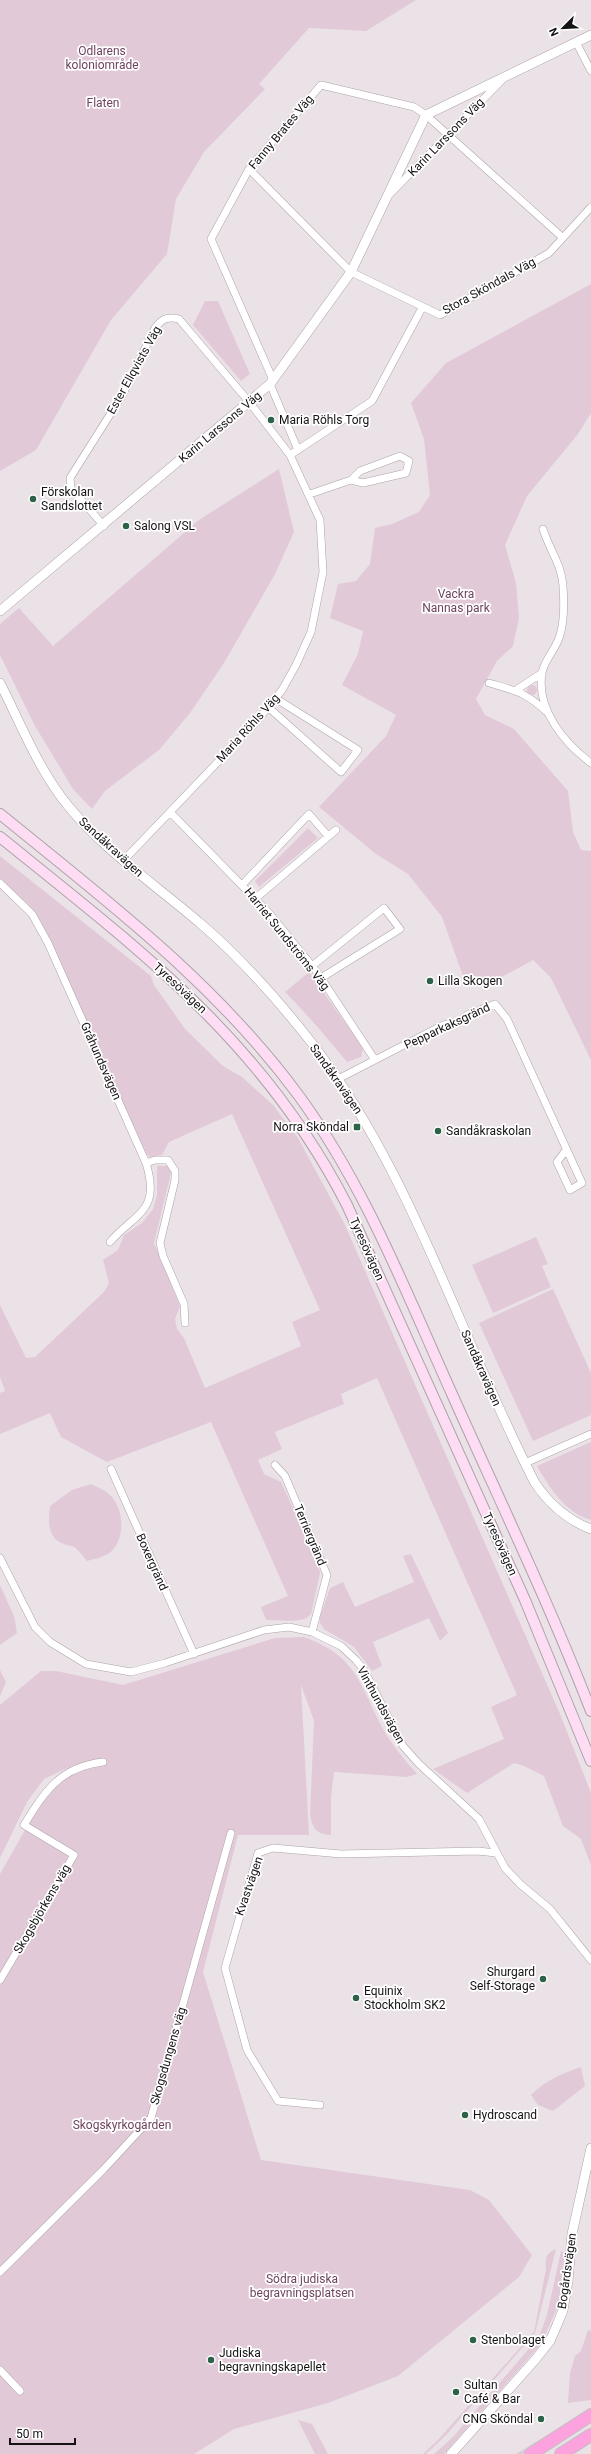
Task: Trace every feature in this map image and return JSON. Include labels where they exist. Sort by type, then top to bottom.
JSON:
[{"type":"highway","points":[[531,2454],[591,2415]]},
{"type":"highway","points":[[561,2454],[591,2435]]},
{"type":"main road","name":"Tyresövägen","points":[[0,814],[196,977],[268,1058],[320,1127],[367,1209],[541,1591],[591,1711]]},
{"type":"main road","name":"Tyresövägen","points":[[0,837],[147,956],[195,1001],[265,1077],[318,1152],[347,1205],[522,1593],[591,1761]]},
{"type":"street","name":"Karin Larssons Väg","points":[[0,611],[250,403],[271,382],[351,272],[426,115],[591,35]]},
{"type":"street","points":[[576,42],[591,71]]},
{"type":"street","name":"Karin Larssons Väg","points":[[387,197],[505,77]]},
{"type":"street","name":"Fanny Brates Väg","points":[[271,382],[212,239],[249,169],[321,86],[414,107],[426,115],[449,135],[562,237]]},
{"type":"street","name":"Stora Sköndals Väg","points":[[249,169],[351,272],[422,308],[440,315],[549,253],[591,207]]},
{"type":"street","points":[[250,403],[290,455],[372,401],[422,308]]},
{"type":"street","name":"Ester Ellqvists Väg","points":[[104,526],[71,488],[70,478],[123,394],[150,337],[162,320],[171,317],[178,319],[250,403]]},
{"type":"street","points":[[271,382],[298,450]]},
{"type":"street","name":"Maria Röhls Väg","points":[[124,860],[268,707],[296,665],[311,632],[323,572],[323,543],[320,520],[310,494],[290,455]]},
{"type":"street","points":[[310,494],[351,480],[360,471],[400,456],[409,462],[406,473],[364,483],[351,480]]},
{"type":"street","points":[[543,529],[559,565],[563,586],[560,635],[542,673],[543,693],[548,713]]},
{"type":"street","points":[[516,690],[542,673]]},
{"type":"street","name":"Sandåkravägen","points":[[0,683],[58,794],[92,833],[203,925],[267,988],[338,1079],[382,1150],[525,1463],[545,1498],[555,1508],[574,1521],[591,1529]]},
{"type":"street","points":[[489,683],[516,690],[537,703],[548,713],[566,739],[591,763]]},
{"type":"street","points":[[268,707],[341,772],[358,750],[275,698]]},
{"type":"street","name":"Harriet Sundströms Väg","points":[[170,812],[256,898],[321,978],[375,1060]]},
{"type":"street","points":[[243,884],[309,814],[328,836]]},
{"type":"street","points":[[256,898],[336,830]]},
{"type":"street","name":"Gråhundsvägen","points":[[0,883],[32,914],[48,943],[146,1163],[150,1186],[149,1201],[144,1212],[120,1230],[110,1242]]},
{"type":"street","points":[[312,966],[384,908],[400,929],[321,978]]},
{"type":"street","name":"Pepparkaksgränd","points":[[338,1079],[442,1025],[461,1021],[467,1015],[495,1004],[507,1019],[582,1183],[570,1190],[557,1162],[566,1150]]},
{"type":"street","points":[[146,1163],[155,1160],[168,1160],[175,1171],[175,1180],[160,1243],[163,1256],[184,1304],[185,1323]]},
{"type":"street","points":[[525,1463],[591,1434]]},
{"type":"street","name":"Terriergränd","points":[[275,1466],[285,1476],[327,1575],[312,1632]]},
{"type":"street","name":"Boxergränd","points":[[111,1470],[194,1654]]},
{"type":"street","name":"Vinthundsvägen","points":[[0,1558],[35,1627],[50,1642],[86,1664],[131,1672],[194,1654],[264,1630],[289,1627],[312,1632],[341,1646],[360,1665],[403,1746],[419,1764],[479,1819],[488,1834],[496,1853],[520,1884],[550,1909],[591,1960]]},
{"type":"street","name":"Skogsbjörkens väg","points":[[0,1980],[74,1855],[24,1825],[41,1798],[53,1783],[71,1770],[88,1764],[103,1762]]},
{"type":"street","name":"Skogsdungens väg","points":[[0,2272],[104,2170],[151,2118],[231,1833]]},
{"type":"street","name":"Kvastvägen","points":[[320,2105],[278,2101],[247,2050],[225,1968],[258,1853],[273,1848],[342,1854],[478,1851],[496,1853]]},
{"type":"street","name":"Bogårdsvägen","points":[[452,2454],[550,2341],[562,2310],[568,2281],[572,2234],[591,2148]]},
{"type":"street","points":[[0,2370],[20,2391]]},
{"type":"green space","name":"Flaten","points":[[0,0],[416,0],[366,31],[309,28],[259,84],[265,89],[204,152],[176,199],[167,254],[111,320],[36,450],[0,471]]},
{"type":"green space","name":"Vackra Nannas park","points":[[591,284],[591,413],[578,434],[527,496],[505,545],[516,583],[519,618],[513,646],[497,661],[476,699],[485,715],[514,729],[568,791],[573,832],[581,850],[591,851],[591,1060],[551,978],[533,960],[491,983],[463,976],[442,917],[408,874],[376,854],[319,807],[386,736],[396,715],[342,685],[358,654],[363,631],[330,618],[338,584],[356,581],[370,564],[375,528],[392,524],[419,512],[430,495],[424,439],[411,403],[446,363]]},
{"type":"green space","points":[[205,301],[218,301],[250,374],[241,381],[193,325]]},
{"type":"green space","points":[[279,469],[294,532],[275,574],[224,663],[190,713],[159,750],[105,791],[92,809],[73,789],[35,726],[0,655],[0,624],[19,608],[53,646],[199,520]]},
{"type":"green space","points":[[532,685],[537,690],[532,695],[527,690]]},
{"type":"green space","points":[[308,828],[318,838],[259,887],[255,881]]},
{"type":"green space","points":[[0,856],[151,976],[154,985],[185,1029],[223,1066],[242,1077],[273,1105],[298,1138],[344,1223],[560,1714],[591,1793],[591,1865],[581,1839],[563,1826],[544,1776],[524,1766],[514,1763],[467,1793],[433,1769],[504,1739],[491,1707],[517,1695],[377,1378],[341,1394],[344,1404],[275,1432],[282,1449],[258,1460],[264,1474],[281,1482],[316,1558],[320,1573],[311,1614],[302,1619],[290,1621],[266,1620],[261,1607],[288,1596],[211,1422],[107,1462],[61,1437],[50,1413],[0,1434],[0,1393],[5,1391],[0,1377],[0,1305],[26,1358],[35,1357],[104,1292],[109,1283],[103,1260],[118,1250],[124,1235],[142,1223],[153,1209],[157,1195],[157,1166],[169,1166],[171,1173],[154,1243],[180,1306],[175,1319],[177,1329],[184,1338],[205,1388],[301,1346],[292,1322],[320,1310],[232,1114],[169,1142],[162,1155],[150,1157],[146,1153],[40,920],[29,905],[0,880]]},
{"type":"green space","points":[[309,972],[363,1048],[361,1057],[347,1062],[309,1017],[285,992]]},
{"type":"green space","points":[[536,1237],[548,1264],[542,1266],[551,1287],[493,1313],[472,1265]]},
{"type":"green space","points":[[553,1289],[591,1373],[591,1415],[533,1441],[479,1323]]},
{"type":"green space","points":[[591,1442],[591,1520],[581,1516],[565,1505],[547,1483],[537,1466]]},
{"type":"green space","points":[[91,1484],[106,1492],[115,1501],[119,1508],[121,1525],[118,1542],[114,1549],[106,1555],[87,1561],[76,1548],[65,1545],[54,1538],[50,1528],[49,1517],[50,1506],[72,1490]]},
{"type":"green space","points":[[411,1554],[448,1633],[440,1641],[429,1618],[373,1642],[382,1666],[372,1671],[354,1647],[324,1629],[320,1623],[320,1617],[330,1588],[343,1582],[355,1607],[414,1582],[403,1556]]},
{"type":"green space","points":[[0,1585],[14,1616],[17,1633],[0,1645]]},
{"type":"green space","points":[[304,1637],[321,1644],[335,1653],[354,1672],[389,1739],[417,1774],[407,1777],[334,1772],[331,1797],[331,1835],[316,1830],[312,1824],[310,1815],[314,1721],[301,1685],[309,1835],[238,1835],[203,1972],[261,2160],[470,2190],[489,2200],[532,2255],[519,2277],[398,2376],[328,2403],[234,2429],[194,2454],[0,2454],[0,1874],[55,1777],[67,1768],[44,1779],[27,1802],[0,1858],[0,1705],[41,1671],[56,1671],[123,1685],[275,1638]]},
{"type":"green space","points":[[0,1670],[6,1682],[0,1696]]},
{"type":"green space","points":[[581,2067],[585,2086],[553,2111],[538,2105],[531,2095],[542,2085],[567,2072]]},
{"type":"green space","points":[[556,2249],[535,2333],[446,2435],[426,2454],[423,2454],[437,2441],[534,2332],[546,2269],[546,2259],[550,2252]]},
{"type":"green space","points":[[561,2251],[565,2252],[559,2304],[541,2344],[444,2454],[434,2454],[453,2437],[539,2337],[547,2315]]},
{"type":"green space","points":[[588,2330],[591,2331],[591,2400],[568,2403],[570,2373],[575,2356],[581,2351]]},
{"type":"green space","points":[[591,2408],[591,2411],[523,2454],[516,2454]]},
{"type":"green space","points":[[298,2420],[312,2424],[328,2454],[315,2454]]},
{"type":"place","name":"Maria Röhls Torg","points":[[271,420]]},
{"type":"place","name":"Förskolan Sandslottet","points":[[33,499]]},
{"type":"place","name":"Salong VSL","points":[[126,526]]},
{"type":"place","name":"Lilla Skogen","points":[[430,981]]},
{"type":"place","name":"Norra Sköndal","points":[[357,1127]]},
{"type":"place","name":"Sandåkraskolan","points":[[438,1131]]},
{"type":"place","name":"Shurgard Self-Storage","points":[[543,1979]]},
{"type":"place","name":"Equinix Stockholm SK2","points":[[356,1998]]},
{"type":"place","name":"Hydroscand","points":[[465,2115]]},
{"type":"place","name":"Stenbolaget","points":[[473,2340]]},
{"type":"place","name":"Judiska begravningskapellet","points":[[211,2360]]},
{"type":"place","name":"Sultan Café & Bar","points":[[456,2392]]},
{"type":"place","name":"CNG Sköndal","points":[[541,2419]]},
{"type":"park label","name":"Odlarens koloniområde","points":[[102,58]]},
{"type":"park label","name":"Skogskyrkogården","points":[[122,2125]]},
{"type":"park label","name":"Södra judiska begravningsplatsen","points":[[302,2286]]}]
